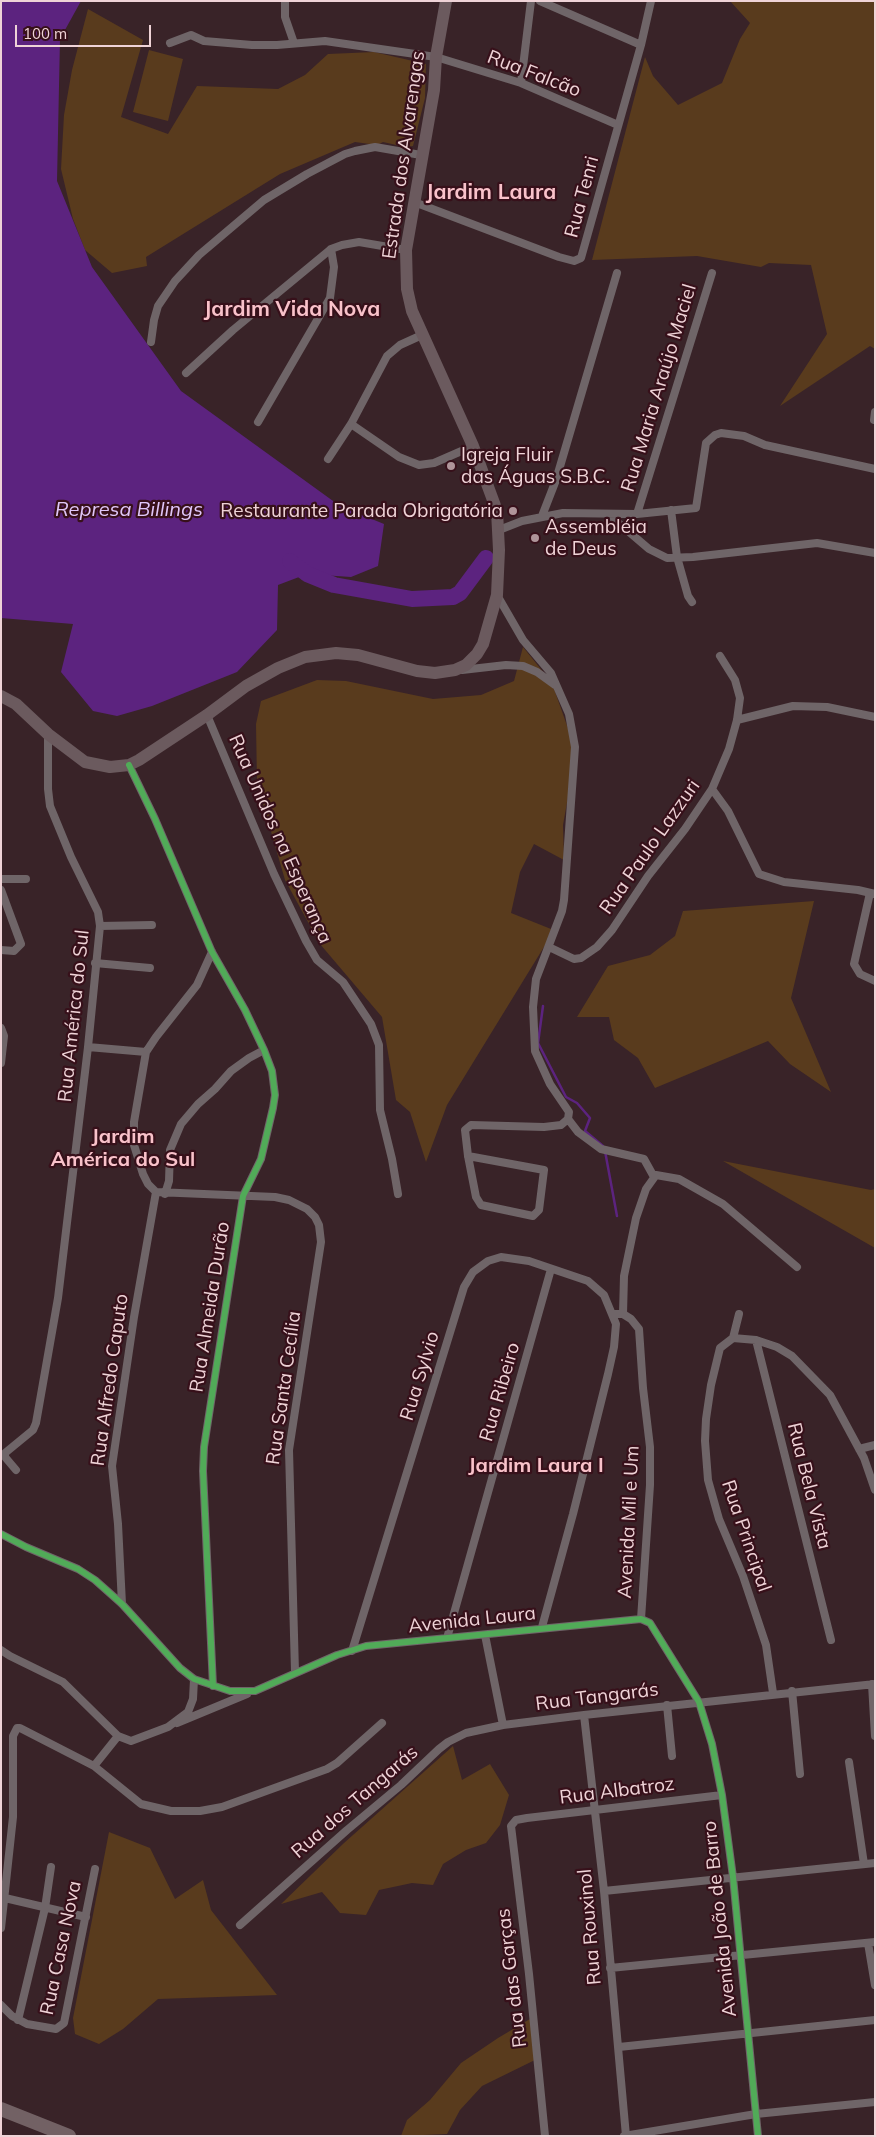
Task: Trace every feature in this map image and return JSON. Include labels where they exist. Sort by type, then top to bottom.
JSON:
[{"type":"highway","points":[[1,2109],[69,2136]]},
{"type":"main road","name":"Estrada dos Alvarengas","points":[[129,765],[207,715],[246,686],[278,668],[304,657],[336,653],[358,655],[417,671],[435,673],[455,670],[466,665],[477,654],[483,644],[497,595],[499,530],[492,496],[474,446],[412,312],[407,289],[406,250],[434,90],[436,57],[446,1]]},
{"type":"main road","points":[[1,696],[16,704],[48,734],[85,762],[110,767],[129,765]]},
{"type":"street","points":[[285,1],[285,17],[294,43]]},
{"type":"street","points":[[521,83],[531,1]]},
{"type":"street","points":[[540,1],[641,45]]},
{"type":"street","name":"Rua Tenri","points":[[414,202],[559,257],[574,261],[578,260],[584,252],[641,45],[651,1]]},
{"type":"street","name":"Rua Falcão","points":[[170,43],[191,35],[204,41],[277,45],[325,41],[436,57],[521,83],[618,126]]},
{"type":"street","points":[[151,342],[158,306],[175,281],[199,255],[264,200],[344,154],[375,147],[421,156]]},
{"type":"street","points":[[186,372],[233,330],[331,249],[342,244],[359,242],[406,250]]},
{"type":"street","points":[[258,422],[330,298],[334,273],[331,249]]},
{"type":"street","points":[[542,516],[556,480],[617,273]]},
{"type":"street","name":"Rua Maria Araújo Maciel","points":[[637,514],[712,273]]},
{"type":"street","points":[[328,460],[351,424],[386,356],[400,344],[422,335]]},
{"type":"street","points":[[351,424],[399,456],[419,465],[434,463],[474,446]]},
{"type":"street","points":[[499,530],[542,516],[581,512],[637,514],[696,508],[706,443],[715,434],[720,433],[744,436],[765,445],[875,469]]},
{"type":"street","points":[[671,510],[677,557],[688,596],[692,602]]},
{"type":"street","points":[[608,514],[658,555],[666,558],[700,557],[817,543],[875,553]]},
{"type":"street","points":[[468,1156],[544,1170],[539,1210],[533,1216],[481,1205],[476,1197],[468,1156],[464,1133],[466,1128],[472,1124],[544,1127],[560,1125],[568,1119],[569,1112],[550,1084],[534,1046],[534,991],[540,966],[559,920],[566,888],[575,747],[568,714],[551,673],[523,640],[497,595]]},
{"type":"street","name":"Rua Paulo Lazzuri","points":[[549,947],[574,959],[588,954],[601,943],[648,876],[685,829],[712,788],[729,749],[737,720],[740,698],[737,687],[720,656]]},
{"type":"street","points":[[455,670],[506,665],[523,666],[537,672],[557,686]]},
{"type":"street","points":[[737,720],[793,706],[827,707],[875,717]]},
{"type":"street","name":"Rua Unidos na Esperança","points":[[207,715],[274,874],[306,941],[317,960],[343,982],[371,1024],[378,1045],[380,1110],[398,1194]]},
{"type":"street","name":"Rua América do Sul","points":[[16,1470],[5,1457],[5,1453],[28,1435],[36,1423],[58,1298],[88,1047],[100,926],[98,912],[71,857],[50,806],[48,789],[48,734]]},
{"type":"street","name":"Rua Almeida Durão","points":[[129,765],[155,819],[212,952],[245,1010],[264,1050],[272,1071],[275,1095],[274,1108],[261,1159],[243,1196],[204,1447],[203,1471],[212,1686]]},
{"type":"street","points":[[712,788],[728,811],[759,874],[784,882],[872,894],[854,964],[860,974],[875,981]]},
{"type":"street","points":[[1,879],[26,879]]},
{"type":"street","points":[[1,890],[21,939],[21,944],[14,951],[1,950]]},
{"type":"street","points":[[100,926],[152,924]]},
{"type":"street","points":[[156,1192],[148,1184],[143,1174],[134,1145],[134,1122],[146,1052],[197,985],[212,952]]},
{"type":"street","points":[[95,963],[150,968]]},
{"type":"street","points":[[1,1028],[4,1036],[1,1063]]},
{"type":"street","points":[[88,1047],[146,1052]]},
{"type":"street","points":[[165,1194],[170,1181],[170,1150],[181,1124],[231,1071],[264,1050]]},
{"type":"street","points":[[568,1119],[578,1132],[601,1150],[644,1159],[655,1176],[679,1179],[723,1204],[797,1267]]},
{"type":"street","points":[[542,1627],[573,1514],[614,1347],[616,1333],[613,1314],[623,1314],[624,1276],[636,1218],[646,1189],[655,1176]]},
{"type":"street","name":"Rua Santa Cecília","points":[[156,1192],[165,1194],[275,1196],[298,1203],[315,1217],[320,1233],[321,1242],[288,1454],[296,1672]]},
{"type":"street","name":"Rua Alfredo Caputo","points":[[122,1604],[118,1524],[112,1466],[134,1317],[156,1192]]},
{"type":"street","name":"Rua Sylvio","points":[[352,1651],[464,1287],[469,1278],[480,1266],[501,1257],[520,1259],[576,1276],[597,1288],[604,1295],[613,1314]]},
{"type":"street","name":"Rua Ribeiro","points":[[447,1638],[551,1269]]},
{"type":"street","name":"Avenida Mil e Um","points":[[623,1314],[631,1319],[639,1328],[642,1388],[650,1447],[650,1485],[641,1619]]},
{"type":"street","points":[[739,1314],[733,1338],[766,1342],[792,1356],[830,1395],[859,1449],[875,1490]]},
{"type":"street","name":"Rua Principal","points":[[733,1338],[723,1344],[717,1353],[706,1419],[708,1480],[719,1519],[743,1576],[766,1645],[773,1693]]},
{"type":"street","name":"Rua Bela Vista","points":[[756,1340],[831,1640]]},
{"type":"street","points":[[859,1449],[875,1445]]},
{"type":"street","points":[[1,1534],[78,1569],[95,1580],[122,1604],[165,1653],[194,1679],[191,1706],[188,1712],[168,1726]]},
{"type":"street","points":[[641,1619],[646,1620],[655,1630],[700,1702]]},
{"type":"street","name":"Avenida Laura","points":[[194,1679],[212,1686],[238,1692],[255,1691],[296,1672],[366,1646],[485,1635],[542,1627],[641,1619]]},
{"type":"street","points":[[485,1635],[503,1725]]},
{"type":"street","points":[[1,1650],[63,1682],[121,1738],[131,1741],[255,1691]]},
{"type":"street","points":[[873,1684],[875,1736]]},
{"type":"street","name":"Rua Tangarás","points":[[503,1725],[773,1693],[873,1684]]},
{"type":"street","points":[[792,1691],[800,1774]]},
{"type":"street","name":"Avenida João de Barro","points":[[700,1702],[712,1744],[722,1795],[733,1877],[758,2136]]},
{"type":"street","points":[[667,1705],[672,1756]]},
{"type":"street","name":"Rua Rouxinol","points":[[584,1715],[604,1891],[626,2136]]},
{"type":"street","points":[[1,1928],[13,1817],[14,1730],[20,1728],[94,1766],[141,1804],[171,1811],[200,1811],[222,1807],[328,1769],[382,1723]]},
{"type":"street","name":"Rua dos Tangarás","points":[[240,1925],[448,1742],[466,1733],[503,1725]]},
{"type":"street","points":[[94,1766],[121,1738]]},
{"type":"street","points":[[850,1762],[864,1864]]},
{"type":"street","name":"Rua Albatroz","points":[[516,1820],[722,1795]]},
{"type":"street","name":"Rua das Garças","points":[[516,1820],[510,1826],[510,1830],[529,1974],[545,2136]]},
{"type":"street","points":[[604,1891],[875,1863]]},
{"type":"street","points":[[18,2020],[45,1908],[51,1868]]},
{"type":"street","name":"Rua Casa Nova","points":[[1,2006],[18,2020],[27,2024],[56,2029],[64,2023],[95,1868]]},
{"type":"street","points":[[5,1898],[86,1917]]},
{"type":"street","points":[[610,1968],[740,1954],[872,1943],[875,1985]]},
{"type":"street","points":[[618,2047],[747,2035],[875,2020]]},
{"type":"street","points":[[626,2136],[756,2114],[875,2102]]},
{"type":"shaded area","points":[[730,1],[875,1],[875,349],[870,346],[780,406],[827,334],[811,265],[769,263],[761,267],[697,256],[592,260],[645,57],[653,76],[678,105],[722,83],[740,39],[750,23]]},
{"type":"shaded area","points":[[88,9],[143,40],[121,117],[168,134],[197,86],[278,89],[305,75],[328,54],[374,52],[426,64],[425,98],[413,146],[405,147],[383,142],[377,145],[355,142],[280,174],[146,257],[147,266],[112,273],[85,250],[73,219],[61,169],[64,115],[72,70]]},
{"type":"shaded area","points":[[149,50],[183,59],[168,121],[133,112]]},
{"type":"shaded area","points":[[523,647],[552,683],[571,737],[572,756],[563,825],[564,860],[534,844],[520,872],[511,913],[551,929],[547,942],[447,1105],[426,1162],[410,1112],[396,1100],[382,1017],[320,944],[285,880],[257,783],[256,724],[261,701],[317,680],[346,681],[433,699],[481,695],[514,681]]},
{"type":"shaded area","points":[[814,901],[791,998],[831,1092],[790,1064],[768,1041],[655,1088],[638,1058],[614,1040],[609,1017],[577,1017],[608,966],[650,955],[675,936],[683,911]]},
{"type":"shaded area","points":[[723,1161],[871,1190],[875,1189],[875,1248]]},
{"type":"shaded area","points":[[453,1746],[462,1780],[490,1764],[509,1795],[500,1825],[486,1843],[466,1850],[443,1864],[433,1885],[412,1883],[379,1890],[366,1915],[340,1913],[322,1892],[281,1904],[344,1843]]},
{"type":"shaded area","points":[[109,1832],[150,1848],[175,1899],[203,1880],[211,1910],[277,1995],[158,1999],[123,2029],[99,2044],[75,2034],[73,2018]]},
{"type":"shaded area","points":[[530,2019],[537,2059],[482,2086],[460,2110],[447,2134],[401,2136],[407,2120],[430,2100],[461,2063]]},
{"type":"water","name":"Represa Billings","points":[[1,1],[81,1],[60,39],[57,181],[92,267],[181,391],[340,506],[384,524],[378,566],[351,577],[307,574],[278,585],[277,630],[237,672],[152,706],[117,716],[93,711],[61,672],[73,624],[1,618]]},
{"type":"waterway","points":[[290,561],[307,574],[334,585],[412,599],[453,597],[460,593],[486,558]]},
{"type":"waterway","points":[[543,1006],[538,1043],[566,1097],[577,1103],[590,1118],[585,1131],[603,1146]]},
{"type":"waterway","points":[[605,1151],[617,1216]]},
{"type":"cycle path","points":[[129,765],[155,819],[212,952],[245,1010],[264,1050],[272,1071],[275,1095],[261,1159],[243,1196],[204,1447],[203,1471],[213,1686]]},
{"type":"cycle path","points":[[1,1534],[78,1569],[95,1580],[122,1604],[180,1668],[194,1679],[230,1691],[255,1691],[337,1655],[366,1646],[641,1619],[650,1623],[699,1702],[712,1744],[722,1795],[733,1877],[758,2136]]},
{"type":"place","name":"Igreja Fluir das Águas S.B.C.","points":[[451,466]]},
{"type":"place","name":"Restaurante Parada Obrigatória","points":[[513,511]]},
{"type":"place","name":"Assembléia de Deus","points":[[535,538]]},
{"type":"district","name":"Jardim Laura","points":[[491,193]]},
{"type":"district","name":"Jardim Vida Nova","points":[[292,310]]},
{"type":"district","name":"Jardim América do Sul","points":[[123,1148]]},
{"type":"district","name":"Jardim Laura I","points":[[536,1466]]}]
